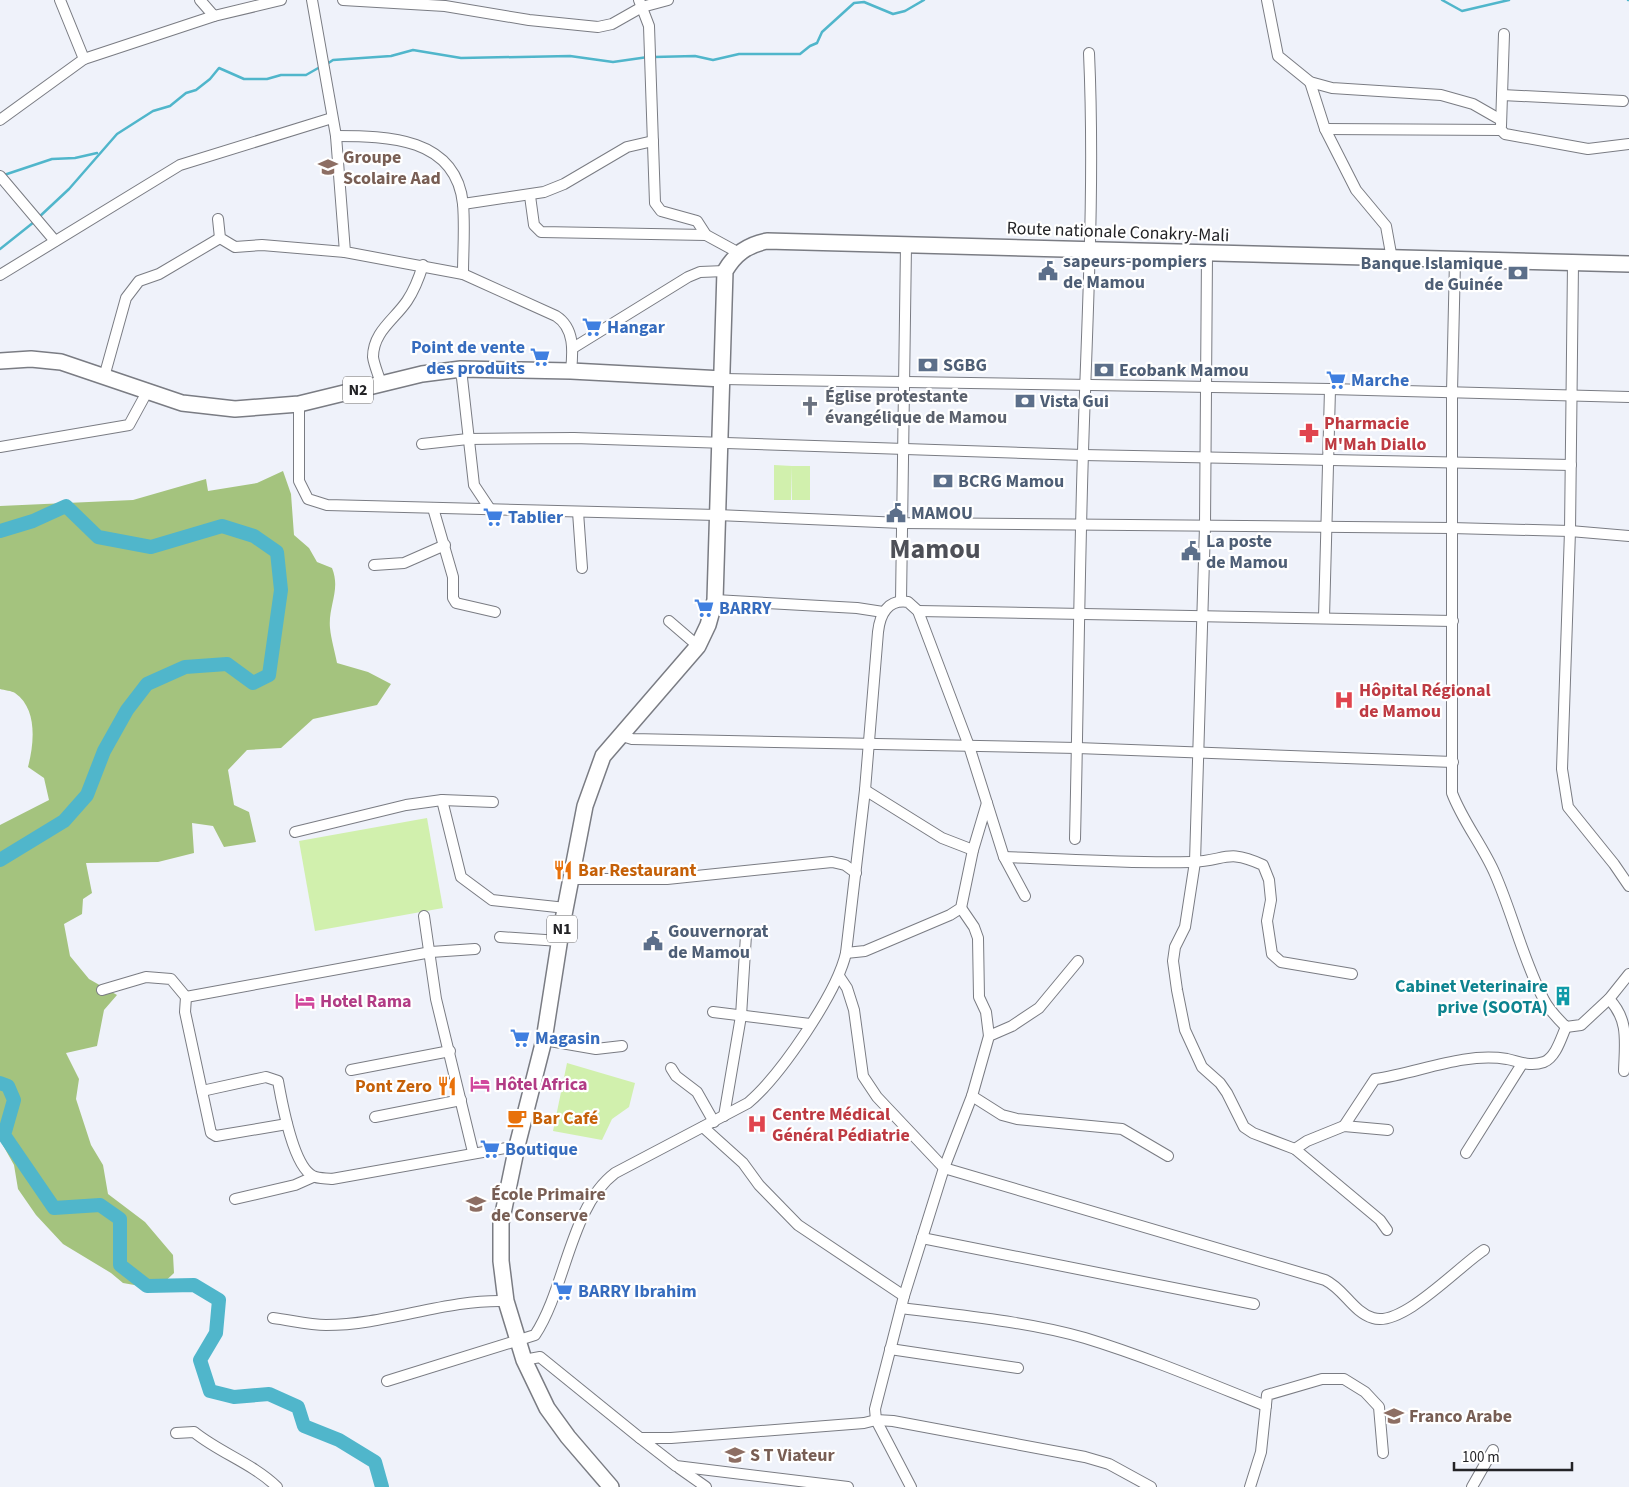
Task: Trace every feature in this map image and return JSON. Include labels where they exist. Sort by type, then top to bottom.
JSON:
[{"type":"highway","name":"Route nationale Conakry-Mali","points":[[725,271],[739,253],[752,244],[767,241],[1629,264]]},
{"type":"highway","name":"N1","points":[[611,1487],[547,1408],[524,1360],[516,1340],[506,1301],[501,1261],[501,1223],[517,1146],[544,1040],[585,806],[603,756],[698,646],[708,625],[715,600],[725,271]]},
{"type":"highway","name":"N2","points":[[0,361],[31,359],[61,362],[182,403],[235,409],[299,404],[422,374],[461,369],[571,371],[723,379]]},
{"type":"street","points":[[60,0],[84,59]]},
{"type":"street","points":[[200,0],[214,16]]},
{"type":"street","points":[[0,120],[84,59],[214,16],[281,0]]},
{"type":"street","points":[[343,0],[444,3],[529,20],[598,27],[612,24],[641,4],[668,0]]},
{"type":"street","points":[[1267,0],[1278,56],[1310,82],[1332,88],[1441,95],[1473,104],[1501,125]]},
{"type":"street","points":[[312,4],[336,136],[345,252]]},
{"type":"street","points":[[641,4],[649,26],[655,203],[661,211],[697,221],[706,235]]},
{"type":"street","points":[[1504,34],[1501,125],[1505,134],[1588,149],[1629,144]]},
{"type":"street","points":[[1075,838],[1083,455],[1091,250],[1092,121],[1089,53]]},
{"type":"street","points":[[1310,82],[1325,129],[1356,190],[1386,226],[1392,258]]},
{"type":"street","points":[[1502,95],[1623,100]]},
{"type":"street","points":[[0,275],[180,166],[331,113]]},
{"type":"street","points":[[1325,129],[1501,125]]},
{"type":"street","points":[[336,136],[396,138],[427,150],[452,170],[463,204],[463,274]]},
{"type":"street","points":[[463,204],[530,196],[564,184],[627,147],[653,141]]},
{"type":"street","points":[[0,176],[56,241]]},
{"type":"street","points":[[530,196],[534,225],[541,232],[706,235],[739,253]]},
{"type":"street","points":[[218,219],[220,238]]},
{"type":"street","points":[[220,238],[235,247],[262,245],[345,252],[423,265],[463,274],[556,316],[566,326],[573,348],[571,371]]},
{"type":"street","points":[[104,377],[126,298],[139,281],[158,274],[220,238]]},
{"type":"street","points":[[901,601],[906,245]]},
{"type":"street","points":[[1207,254],[1205,526],[1194,862],[1185,927],[1175,947],[1173,962],[1185,1030],[1202,1067],[1220,1083],[1244,1127],[1253,1133],[1295,1149],[1380,1220],[1387,1230]]},
{"type":"street","points":[[1455,260],[1451,528],[1453,621],[1452,793],[1460,813],[1486,855],[1496,876],[1510,918],[1544,1001],[1566,1027]]},
{"type":"street","points":[[1573,263],[1570,531],[1562,769],[1568,807],[1629,886]]},
{"type":"street","points":[[381,384],[373,358],[375,347],[383,327],[405,303],[416,287],[423,265]]},
{"type":"street","points":[[573,348],[688,277],[700,272],[725,271]]},
{"type":"street","points":[[461,369],[474,485],[490,509]]},
{"type":"street","points":[[723,379],[1330,389],[1629,397]]},
{"type":"street","points":[[1324,618],[1330,389]]},
{"type":"street","points":[[0,448],[129,425],[147,392]]},
{"type":"street","points":[[299,404],[299,481],[308,499],[326,505],[717,515],[902,523],[1083,523],[1451,528],[1570,531],[1629,536]]},
{"type":"street","points":[[422,444],[468,439],[574,438],[1083,455],[1328,458],[1571,465]]},
{"type":"street","points":[[433,508],[453,576],[453,598],[456,604],[495,612]]},
{"type":"street","points":[[578,512],[582,568]]},
{"type":"street","points":[[374,564],[404,563],[445,545]]},
{"type":"street","points":[[715,600],[857,608],[883,612]]},
{"type":"street","points":[[388,1381],[516,1340],[532,1337],[537,1331],[588,1204],[602,1183],[615,1173],[748,1103],[760,1093],[785,1062],[810,1024],[839,976],[846,953],[865,790],[878,632],[883,612],[888,606],[901,601],[908,602],[918,611],[969,746],[1004,857],[1025,896]]},
{"type":"street","points":[[918,611],[1453,621]]},
{"type":"street","points":[[669,621],[698,646]]},
{"type":"street","points":[[619,736],[632,739],[1078,748],[1453,762]]},
{"type":"street","points":[[865,790],[942,838],[973,850]]},
{"type":"street","points":[[295,832],[406,805],[442,800],[493,802]]},
{"type":"street","points":[[442,800],[461,877],[492,900],[566,908]]},
{"type":"street","points":[[846,953],[865,951],[950,916],[961,908],[973,850],[986,803]]},
{"type":"street","points":[[1004,857],[1194,862],[1231,855],[1246,857],[1263,865],[1269,880],[1271,900],[1267,920],[1272,954],[1281,962],[1352,974]]},
{"type":"street","points":[[572,879],[667,879],[832,862],[845,865],[856,874]]},
{"type":"street","points":[[912,1487],[876,1420],[875,1409],[904,1296],[944,1168],[972,1096],[989,1036],[986,1012],[979,997],[978,938],[974,927],[961,908]]},
{"type":"street","points":[[424,916],[431,952],[436,998],[473,1152]]},
{"type":"street","points":[[724,1116],[741,1016],[746,935]]},
{"type":"street","points":[[500,937],[560,941]]},
{"type":"street","points":[[186,997],[431,952],[475,949]]},
{"type":"street","points":[[989,1036],[1012,1026],[1039,1008],[1078,961]]},
{"type":"street","points":[[1566,1027],[1581,1025],[1609,999],[1629,974]]},
{"type":"street","points":[[839,976],[847,988],[854,1010],[863,1076],[877,1097],[944,1168],[1326,1280],[1334,1284],[1365,1314],[1374,1319],[1393,1316],[1433,1293],[1446,1283],[1468,1260],[1484,1250]]},
{"type":"street","points":[[102,990],[146,977],[172,979],[186,997],[185,1012],[212,1134],[216,1136],[287,1124]]},
{"type":"street","points":[[1609,999],[1620,1008],[1626,1021],[1624,1071]]},
{"type":"street","points":[[713,1012],[810,1024]]},
{"type":"street","points":[[1344,1126],[1375,1079],[1403,1075],[1426,1066],[1468,1060],[1507,1059],[1522,1064],[1536,1064],[1552,1058],[1566,1027]]},
{"type":"street","points":[[544,1040],[596,1049],[622,1046]]},
{"type":"street","points":[[351,1070],[450,1051]]},
{"type":"street","points":[[1466,1153],[1522,1064]]},
{"type":"street","points":[[671,1068],[676,1076],[698,1092],[714,1122]]},
{"type":"street","points":[[202,1091],[266,1077],[274,1078],[278,1081],[287,1124],[302,1167],[313,1177]]},
{"type":"street","points":[[972,1096],[1002,1114],[1017,1120],[1122,1129],[1168,1156]]},
{"type":"street","points":[[375,1117],[461,1100]]},
{"type":"street","points":[[1295,1149],[1308,1141],[1344,1126],[1388,1130]]},
{"type":"street","points":[[703,1127],[743,1163],[759,1185],[798,1225],[904,1296]]},
{"type":"street","points":[[235,1199],[295,1185],[313,1177],[332,1178],[473,1152],[517,1146]]},
{"type":"street","points":[[922,1238],[1254,1304]]},
{"type":"street","points":[[273,1318],[326,1325],[360,1321],[479,1300],[506,1301]]},
{"type":"street","points":[[901,1308],[1004,1321],[1083,1338],[1158,1363],[1266,1406]]},
{"type":"street","points":[[890,1349],[1018,1368]]},
{"type":"street","points":[[524,1360],[540,1357],[640,1438],[706,1487]]},
{"type":"street","points":[[1250,1487],[1261,1452],[1267,1395],[1322,1379],[1344,1380],[1366,1392],[1379,1407],[1383,1453]]},
{"type":"street","points":[[640,1438],[681,1438],[864,1423],[876,1420],[893,1421],[1085,1457],[1109,1464],[1151,1487]]},
{"type":"street","points":[[176,1433],[194,1432],[207,1442],[261,1473],[277,1487]]},
{"type":"street","points":[[1472,1487],[1493,1450]]},
{"type":"street","points":[[676,1466],[848,1487]]},
{"type":"green space","points":[[774,465],[792,466],[791,500],[774,500]]},
{"type":"green space","points":[[792,466],[810,466],[810,500],[792,500]]},
{"type":"green space","points":[[283,471],[291,494],[294,535],[309,548],[317,562],[332,568],[335,591],[330,628],[337,663],[368,672],[391,684],[377,705],[313,719],[281,748],[247,750],[228,770],[234,805],[249,812],[256,842],[224,847],[213,826],[192,823],[194,853],[158,862],[86,863],[92,893],[83,899],[82,914],[64,924],[70,956],[89,979],[117,995],[104,1010],[97,1046],[66,1053],[79,1079],[76,1099],[91,1145],[103,1165],[108,1194],[145,1222],[173,1255],[174,1273],[157,1289],[123,1283],[111,1273],[63,1244],[36,1215],[18,1189],[14,1165],[0,1140],[0,825],[49,800],[44,778],[28,767],[33,738],[28,708],[15,693],[0,689],[0,506],[133,500],[206,479],[208,491],[257,483]]},
{"type":"green space","points":[[427,818],[443,908],[315,931],[299,841]]},
{"type":"green space","points":[[567,1063],[635,1083],[629,1107],[612,1119],[602,1140],[553,1131]]},
{"type":"waterway","points":[[654,57],[695,56],[713,60],[739,54],[800,54],[817,43],[822,32],[854,3],[864,2],[893,14],[905,11],[924,0]]},
{"type":"waterway","points":[[1442,0],[1462,11],[1509,0]]},
{"type":"waterway","points":[[327,64],[333,60],[391,56],[413,50],[461,58],[570,56],[613,62],[648,57]]},
{"type":"waterway","points":[[38,218],[69,189],[117,134],[153,111],[170,106],[186,93],[196,90],[210,79],[219,68],[244,79],[267,79],[281,75],[306,75],[320,67]]},
{"type":"waterway","points":[[4,175],[52,159],[75,158],[97,153]]},
{"type":"waterway","points":[[0,249],[34,222]]},
{"type":"waterway","points":[[0,531],[33,521],[66,506],[98,537],[151,547],[222,526],[254,536],[277,552],[281,590],[269,675],[253,683],[227,664],[185,667],[147,684],[127,710],[104,751],[87,795],[64,821],[0,860]]},
{"type":"waterway","points":[[0,1083],[8,1086],[14,1100],[4,1135],[54,1208],[100,1205],[120,1219],[120,1265],[147,1286],[194,1285],[219,1300],[216,1333],[200,1360],[210,1391],[234,1397],[269,1394],[298,1407],[304,1426],[339,1440],[375,1462],[382,1487]]},
{"type":"place","name":"Groupe Scolaire Aad","points":[[328,167]]},
{"type":"place","name":"sapeurs-pompiers de Mamou","points":[[1048,271]]},
{"type":"place","name":"Banque Islamique de Guinée","points":[[1518,273]]},
{"type":"place","name":"Hangar","points":[[592,327]]},
{"type":"place","name":"Point de vente des produits","points":[[540,357]]},
{"type":"place","name":"SGBG","points":[[928,365]]},
{"type":"place","name":"Ecobank Mamou","points":[[1104,370]]},
{"type":"place","name":"Marche","points":[[1336,380]]},
{"type":"place","name":"Vista Gui","points":[[1025,401]]},
{"type":"place","name":"Église protestante évangélique de Mamou","points":[[810,406]]},
{"type":"place","name":"Pharmacie M'Mah Diallo","points":[[1309,433]]},
{"type":"place","name":"BCRG Mamou","points":[[943,481]]},
{"type":"place","name":"MAMOU","points":[[896,513]]},
{"type":"place","name":"Tablier","points":[[493,517]]},
{"type":"place","name":"La poste de Mamou","points":[[1191,551]]},
{"type":"place","name":"BARRY","points":[[704,608]]},
{"type":"place","name":"Hôpital Régional de Mamou","points":[[1344,700]]},
{"type":"place","name":"Bar Restaurant","points":[[563,870]]},
{"type":"place","name":"Gouvernorat de Mamou","points":[[653,941]]},
{"type":"place","name":"Cabinet Veterinaire prive (SOOTA)","points":[[1563,996]]},
{"type":"place","name":"Hotel Rama","points":[[305,1001]]},
{"type":"place","name":"Magasin","points":[[520,1038]]},
{"type":"place","name":"Hôtel Africa","points":[[480,1084]]},
{"type":"place","name":"Pont Zero","points":[[447,1086]]},
{"type":"place","name":"Bar Café","points":[[517,1118]]},
{"type":"place","name":"Centre Médical Général Pédiatrie","points":[[757,1124]]},
{"type":"place","name":"Boutique","points":[[490,1149]]},
{"type":"place","name":"École Primaire de Conserve","points":[[476,1204]]},
{"type":"place","name":"BARRY Ibrahim","points":[[563,1291]]},
{"type":"place","name":"Franco Arabe","points":[[1394,1416]]},
{"type":"place","name":"S T Viateur","points":[[735,1455]]},
{"type":"district","name":"Mamou","points":[[935,549]]}]
